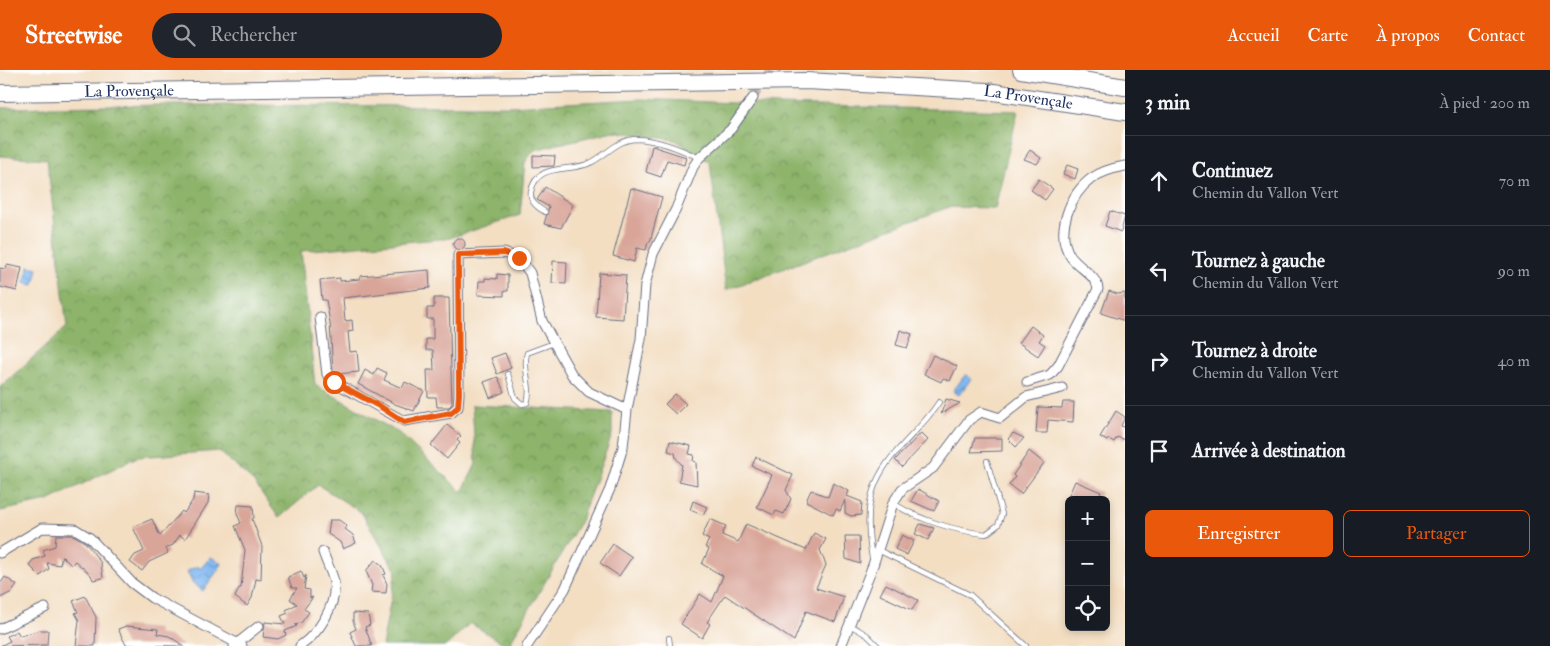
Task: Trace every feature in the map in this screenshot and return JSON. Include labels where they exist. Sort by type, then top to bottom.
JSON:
[{"type":"highway","name":"La Provençale","points":[[1021,70],[1125,87]]},
{"type":"highway","name":"La Provençale","points":[[0,93],[806,81],[987,91],[1125,112]]},
{"type":"street","points":[[526,646],[565,589],[595,526],[610,489],[623,448],[627,410],[641,339],[645,285],[653,254],[699,158],[730,129],[753,98]]},
{"type":"street","points":[[1026,382],[1050,376],[1058,366],[1098,289],[1097,282],[1070,256],[1064,236],[1066,215],[1078,194],[1092,178],[1115,168],[1125,166]]},
{"type":"street","points":[[320,317],[327,374],[334,382],[381,407],[404,422],[451,413],[458,407],[458,255],[504,253],[519,258],[530,274],[542,322],[572,375],[589,392],[627,410]]},
{"type":"street","points":[[842,646],[873,564],[893,503],[902,489],[933,468],[969,420],[981,412],[1000,418],[1026,397],[1062,388]]},
{"type":"street","points":[[0,553],[42,528],[75,529],[90,538],[132,583],[152,598],[238,645],[259,626]]},
{"type":"street","points":[[300,646],[316,629],[332,604],[334,582],[323,552]]},
{"type":"street","points":[[0,629],[45,608]]},
{"type":"lane","points":[[546,212],[536,206],[530,196],[533,182],[541,174],[590,163],[622,141],[637,139],[661,144],[699,158]]},
{"type":"lane","points":[[508,374],[515,398],[522,404],[527,403],[530,394],[525,361],[527,353],[554,343]]},
{"type":"lane","points":[[873,564],[868,509],[872,491],[880,474],[896,452],[928,419],[939,402]]},
{"type":"lane","points":[[893,503],[907,512],[934,522],[974,533],[986,534],[998,526],[1002,514],[987,461]]},
{"type":"lane","points":[[877,550],[970,595],[1026,646]]},
{"type":"lane","points":[[849,624],[867,634],[878,646]]},
{"type":"lane","points":[[669,638],[670,646]]},
{"type":"green space","points":[[640,99],[778,105],[1018,111],[995,208],[949,207],[726,290],[710,162],[675,140],[613,131],[534,150],[525,162],[520,215],[450,238],[301,251],[315,385],[399,433],[462,492],[476,464],[472,405],[612,412],[612,435],[580,522],[508,646],[470,623],[446,646],[382,646],[396,571],[361,512],[318,485],[279,518],[254,482],[219,451],[137,457],[48,501],[0,511],[0,387],[67,327],[47,159],[0,156],[0,108],[160,105],[510,106]]},
{"type":"water","points":[[29,266],[38,268],[34,285],[24,283]]},
{"type":"water","points":[[966,374],[971,379],[959,395],[953,391]]},
{"type":"water","points":[[211,557],[222,564],[203,591],[192,582],[187,571],[198,566],[200,569]]},
{"type":"building","points":[[652,146],[686,157],[684,165],[667,160],[661,177],[646,172]]},
{"type":"building","points":[[1030,150],[1041,158],[1037,164],[1024,159]]},
{"type":"building","points":[[533,155],[555,156],[554,166],[533,167]]},
{"type":"building","points":[[1067,165],[1078,169],[1075,179],[1063,174]]},
{"type":"building","points":[[1039,179],[1053,189],[1045,200],[1031,190]]},
{"type":"building","points":[[545,187],[573,205],[561,228],[544,224],[549,207],[537,200]]},
{"type":"building","points":[[631,188],[662,197],[650,242],[648,242],[646,250],[637,248],[634,262],[613,256]]},
{"type":"building","points":[[1110,211],[1125,216],[1121,232],[1105,226]]},
{"type":"building","points":[[459,238],[465,244],[459,250],[453,244]]},
{"type":"building","points":[[553,261],[567,262],[566,284],[552,283]]},
{"type":"building","points":[[7,265],[22,268],[17,291],[0,287],[0,268],[6,269]]},
{"type":"building","points":[[429,270],[430,288],[343,298],[345,321],[352,320],[353,331],[348,332],[350,352],[357,351],[359,372],[336,374],[333,372],[330,323],[326,300],[322,300],[320,280],[340,278],[340,281],[360,279],[360,276]]},
{"type":"building","points":[[599,273],[626,275],[623,319],[596,317]]},
{"type":"building","points":[[497,274],[508,275],[508,291],[504,291],[504,296],[478,295],[479,281],[485,281],[485,278],[497,279]]},
{"type":"building","points":[[1109,291],[1117,294],[1125,293],[1125,321],[1101,313]]},
{"type":"building","points":[[434,298],[449,298],[452,404],[449,407],[437,407],[436,397],[428,397],[427,370],[434,370],[433,350],[426,350],[426,339],[433,339],[433,319],[427,319],[427,308],[434,308]]},
{"type":"building","points":[[1031,326],[1043,335],[1039,341],[1045,345],[1038,356],[1019,343]]},
{"type":"building","points":[[900,330],[912,334],[907,348],[896,345]]},
{"type":"building","points":[[505,353],[511,368],[497,374],[491,358]]},
{"type":"building","points":[[933,355],[957,366],[950,381],[943,378],[941,382],[924,374]]},
{"type":"building","points":[[377,368],[387,373],[384,380],[402,388],[405,382],[424,391],[414,411],[395,404],[358,384],[365,370],[374,375]]},
{"type":"building","points":[[498,377],[504,392],[490,398],[484,382]]},
{"type":"building","points":[[675,394],[686,404],[676,414],[665,404]]},
{"type":"building","points":[[946,399],[960,403],[941,414]]},
{"type":"building","points":[[1063,402],[1074,402],[1073,422],[1048,420],[1047,433],[1036,433],[1038,407],[1062,408]]},
{"type":"building","points":[[1116,411],[1125,417],[1121,426],[1125,428],[1125,440],[1117,437],[1114,442],[1109,439],[1107,441],[1100,437]]},
{"type":"building","points":[[447,425],[461,436],[457,440],[460,443],[447,459],[431,445]]},
{"type":"building","points":[[921,433],[928,440],[902,467],[895,460]]},
{"type":"building","points":[[1013,433],[1024,438],[1016,447],[1008,439]]},
{"type":"building","points":[[975,438],[1002,438],[1002,451],[971,452]]},
{"type":"building","points":[[670,441],[691,446],[689,454],[694,455],[693,461],[696,462],[697,485],[679,481],[682,465],[676,458],[675,453],[668,451]]},
{"type":"building","points":[[1029,451],[1044,463],[1021,494],[1009,485],[1015,477],[1013,475]]},
{"type":"building","points":[[756,457],[793,475],[786,490],[791,499],[784,514],[776,511],[774,515],[757,507],[772,475],[752,466]]},
{"type":"building","points":[[1075,481],[1101,492],[1099,496],[1068,496]]},
{"type":"building","points":[[833,483],[849,491],[847,496],[862,502],[861,515],[851,516],[845,513],[845,500],[840,511],[836,509],[833,515],[806,501],[811,490],[828,497]]},
{"type":"building","points":[[918,489],[939,501],[934,511],[911,501]]},
{"type":"building","points":[[194,493],[209,495],[208,503],[185,539],[180,535],[173,545],[166,548],[168,553],[149,562],[142,571],[130,562],[135,555],[144,551],[133,527],[152,519],[160,536],[182,511],[184,513],[193,500]]},
{"type":"building","points":[[693,501],[707,507],[703,515],[690,510]]},
{"type":"building","points":[[238,505],[253,506],[254,518],[252,519],[262,546],[261,580],[256,579],[252,598],[247,606],[235,597],[239,588],[241,588],[245,550],[235,526],[241,523],[237,514]]},
{"type":"building","points":[[710,519],[726,526],[722,535],[738,542],[746,524],[806,550],[814,533],[826,539],[820,550],[826,565],[816,588],[844,597],[835,622],[806,611],[794,641],[725,595],[707,622],[710,624],[702,638],[681,624],[700,594],[712,602],[723,576],[702,564],[709,549],[705,547],[709,540],[702,536]]},
{"type":"building","points":[[330,520],[339,520],[347,526],[345,529],[353,535],[356,543],[343,549],[340,542],[328,534]]},
{"type":"building","points":[[920,524],[934,528],[928,540],[915,534]]},
{"type":"building","points":[[56,535],[73,535],[86,543],[101,563],[103,578],[93,580],[91,575],[75,561],[71,565],[62,556],[60,565],[47,563],[49,569],[40,576],[29,565],[33,560],[45,556],[43,550],[55,546]]},
{"type":"building","points":[[902,535],[914,541],[907,555],[895,549]]},
{"type":"building","points":[[845,536],[859,536],[860,564],[846,559]]},
{"type":"building","points":[[613,544],[632,557],[619,576],[600,563]]},
{"type":"building","points":[[375,560],[382,565],[386,574],[383,575],[387,584],[386,593],[371,592],[372,585],[366,571]]},
{"type":"building","points":[[301,571],[304,578],[306,575],[304,589],[310,590],[310,598],[313,597],[304,609],[309,612],[301,623],[285,631],[286,635],[278,639],[263,637],[265,622],[285,624],[281,616],[288,613],[286,610],[297,604],[290,599],[297,588],[292,588],[288,577]]},
{"type":"building","points":[[5,577],[17,585],[12,592],[0,598],[0,584]]},
{"type":"building","points":[[886,584],[918,600],[912,610],[880,595]]},
{"type":"building","points":[[85,596],[96,617],[95,646],[76,646],[79,620],[75,613],[78,612],[73,601]]},
{"type":"building","points":[[353,613],[368,614],[370,625],[365,627],[372,646],[356,646],[350,632],[356,629]]},
{"type":"building","points":[[126,626],[158,629],[157,634],[169,636],[184,646],[126,645],[118,629]]},
{"type":"building","points":[[40,630],[48,630],[47,645],[0,646],[10,641],[7,636],[17,631],[20,636]]},
{"type":"tunnel","points":[[753,98],[770,70]]},
{"type":"route","points":[[334,382],[381,407],[404,422],[451,413],[458,407],[459,394],[458,255],[504,253],[519,258]]}]
